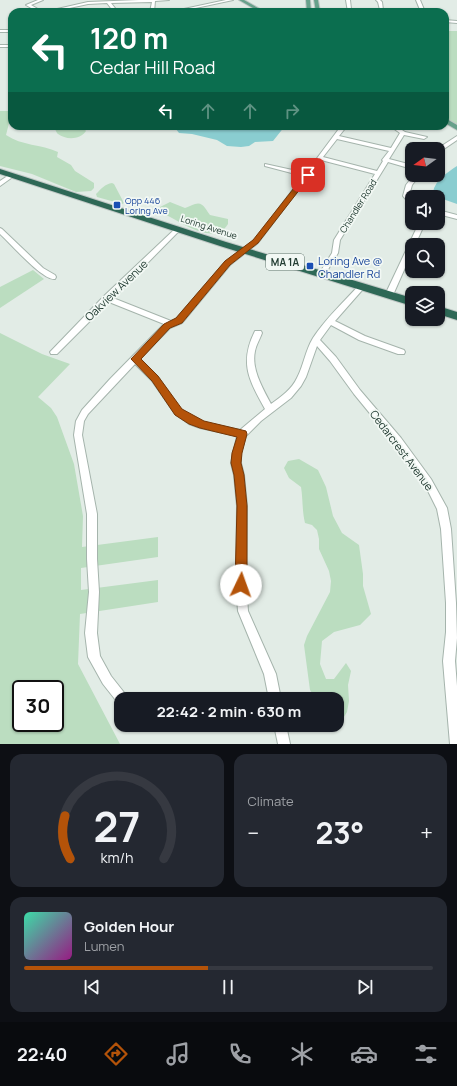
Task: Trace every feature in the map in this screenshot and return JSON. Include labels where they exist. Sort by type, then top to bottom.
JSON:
[{"type":"highway","name":"Loring Avenue","points":[[0,171],[11,176],[405,300]]},
{"type":"highway","points":[[445,312],[457,316]]},
{"type":"main road","points":[[242,0],[256,8]]},
{"type":"street","points":[[34,8],[28,5],[31,2],[41,0]]},
{"type":"street","points":[[61,8],[86,1],[109,2],[167,0]]},
{"type":"street","points":[[192,8],[231,0]]},
{"type":"street","points":[[109,2],[113,8]]},
{"type":"street","points":[[116,692],[107,680],[94,657],[91,633],[94,592],[92,514],[78,435],[80,421],[93,403],[158,335],[171,324],[179,320],[228,263],[256,242],[341,130]]},
{"type":"street","points":[[399,130],[403,133],[424,137]]},
{"type":"street","name":"Chandler Road","points":[[322,274],[335,253],[337,240],[403,133]]},
{"type":"street","points":[[336,137],[392,150]]},
{"type":"street","points":[[445,146],[457,138]]},
{"type":"street","points":[[320,158],[378,173]]},
{"type":"street","points":[[385,160],[405,165]]},
{"type":"street","points":[[267,165],[308,175]]},
{"type":"street","points":[[0,184],[11,176]]},
{"type":"street","points":[[445,214],[457,217]]},
{"type":"street","name":"Oakview Avenue","points":[[54,352],[107,298],[153,255],[178,228]]},
{"type":"street","points":[[0,230],[41,270],[53,277]]},
{"type":"street","points":[[389,295],[419,230]]},
{"type":"street","points":[[274,692],[270,674],[244,611],[241,585],[242,506],[239,475],[236,463],[237,453],[242,434],[270,409],[288,396],[298,384],[302,377],[310,351],[316,340],[362,286]]},
{"type":"street","points":[[107,298],[171,324]]},
{"type":"street","points":[[330,322],[362,338],[402,352]]},
{"type":"street","points":[[258,333],[251,351],[252,368],[261,394],[270,409]]},
{"type":"street","name":"Cedarcrest Avenue","points":[[316,340],[333,359],[357,392],[398,441],[428,482],[442,508],[446,529],[451,603],[452,632],[449,661],[456,744]]},
{"type":"street","points":[[135,359],[155,379],[178,412],[192,421],[203,425],[242,434]]},
{"type":"street","points":[[281,732],[284,744]]},
{"type":"green space","points":[[449,31],[457,31],[457,125],[449,120]]},
{"type":"green space","points":[[0,111],[8,111],[8,127],[6,135],[18,141],[52,149],[58,152],[57,157],[71,165],[75,171],[94,183],[94,188],[91,191],[76,192],[32,174],[0,166]]},
{"type":"green space","points":[[55,130],[86,131],[80,136],[73,138],[58,134]]},
{"type":"green space","points":[[107,184],[114,184],[124,203],[122,204],[97,197],[96,194],[101,189]]},
{"type":"green space","points":[[170,202],[185,208],[198,203],[204,206],[210,215],[228,219],[228,224],[216,233],[201,232],[193,229],[158,210],[160,207]]},
{"type":"green space","points":[[33,270],[44,279],[0,308],[0,287]]},
{"type":"green space","points":[[0,333],[42,354],[70,364],[38,397],[51,408],[57,417],[74,464],[83,516],[82,547],[158,537],[158,557],[81,568],[81,590],[158,580],[158,602],[80,614],[78,664],[120,744],[0,744]]},
{"type":"green space","points":[[299,459],[318,470],[326,487],[333,516],[342,533],[359,545],[363,586],[371,614],[360,625],[334,632],[322,641],[320,664],[326,679],[334,679],[346,663],[351,671],[348,685],[349,701],[347,712],[344,717],[344,692],[311,692],[310,690],[304,645],[307,636],[330,592],[331,581],[329,571],[319,549],[317,530],[312,525],[305,523],[301,487],[289,478],[284,468],[288,461]]},
{"type":"water","points":[[177,130],[282,130],[273,141],[255,142],[249,146],[241,147],[227,146],[217,140],[192,134],[179,133]]},
{"type":"water","points":[[457,166],[457,204],[445,200],[445,190],[434,190],[438,182],[445,182],[446,174]]},
{"type":"place","name":"Opp 446 Loring Ave","points":[[117,205]]},
{"type":"place","name":"Loring Ave @ Chandler Rd","points":[[310,266]]},
{"type":"route","points":[[241,585],[242,506],[239,475],[236,463],[242,434],[203,425],[192,421],[178,412],[155,379],[135,359],[167,326],[179,320],[228,263],[256,242],[308,175]]}]
